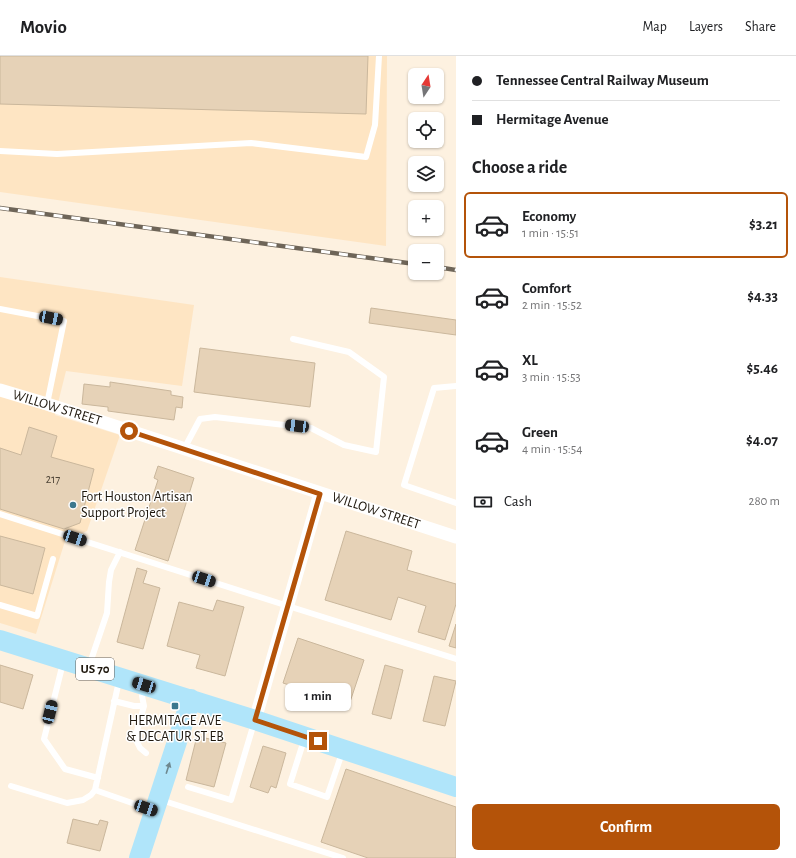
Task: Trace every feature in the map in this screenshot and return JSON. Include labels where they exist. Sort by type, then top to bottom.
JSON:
[{"type":"main road","name":"US 70","points":[[0,640],[191,699],[456,787]]},
{"type":"main road","points":[[139,858],[191,699]]},
{"type":"street","name":"WILLOW STREET","points":[[0,390],[456,537]]},
{"type":"street","points":[[255,720],[320,494]]},
{"type":"lane","points":[[0,151],[57,154],[251,143],[366,157],[375,125],[379,56]]},
{"type":"lane","points":[[0,309],[64,321],[47,404]]},
{"type":"lane","points":[[184,449],[200,419],[215,416],[311,428],[344,445],[376,452],[384,377],[350,352],[293,339]]},
{"type":"lane","points":[[456,386],[434,388],[404,485],[456,503]]},
{"type":"lane","points":[[0,514],[456,659]]},
{"type":"lane","points":[[88,667],[107,613],[111,570],[120,552]]},
{"type":"lane","points":[[0,605],[37,616],[53,559]]},
{"type":"lane","points":[[64,660],[44,739],[65,769],[98,778]]},
{"type":"lane","points":[[11,786],[66,803],[83,800],[91,795],[95,790],[98,778],[120,677]]},
{"type":"lane","points":[[144,685],[142,696],[144,706],[135,738],[140,748],[146,753]]},
{"type":"lane","points":[[114,701],[134,706],[144,706]]},
{"type":"lane","points":[[188,787],[231,800],[255,720]]},
{"type":"lane","points":[[305,736],[290,784],[327,797],[343,749]]},
{"type":"lane","points":[[95,790],[156,805],[343,858]]},
{"type":"shaded area","points":[[0,56],[387,56],[386,246],[0,192]]},
{"type":"shaded area","points":[[0,277],[194,305],[182,386],[66,371],[55,415],[120,435],[87,531],[65,541],[36,634],[0,623]]},
{"type":"building","points":[[0,56],[368,56],[366,114],[0,104]]},
{"type":"building","points":[[371,308],[456,320],[456,335],[369,323]]},
{"type":"building","points":[[200,348],[315,363],[310,407],[194,392]]},
{"type":"building","points":[[110,382],[171,391],[171,395],[183,397],[182,408],[176,407],[174,420],[108,411],[108,407],[82,404],[84,384],[110,387]]},
{"type":"building","points":[[29,427],[57,436],[51,457],[94,469],[80,523],[64,529],[0,509],[0,448],[21,455]]},
{"type":"building","points":[[158,466],[194,478],[168,561],[135,550],[158,480],[154,478]]},
{"type":"building","points":[[346,531],[412,551],[407,570],[456,584],[456,604],[445,640],[418,632],[426,606],[398,597],[391,620],[325,600]]},
{"type":"building","points":[[0,536],[45,548],[33,594],[0,585]]},
{"type":"building","points":[[137,568],[147,571],[143,583],[160,588],[143,649],[117,642]]},
{"type":"building","points":[[217,600],[244,607],[225,676],[196,668],[200,655],[167,646],[179,602],[213,611]]},
{"type":"building","points":[[456,624],[456,648],[449,646]]},
{"type":"building","points":[[298,638],[364,660],[349,705],[283,683]]},
{"type":"building","points":[[0,665],[33,675],[23,709],[0,702]]},
{"type":"building","points":[[385,665],[403,670],[391,719],[372,714]]},
{"type":"building","points":[[434,676],[456,681],[445,726],[423,721]]},
{"type":"building","points":[[197,736],[226,743],[214,787],[186,780]]},
{"type":"building","points":[[263,746],[286,753],[276,788],[271,786],[268,793],[250,787]]},
{"type":"building","points":[[346,769],[456,807],[456,858],[368,858],[321,842]]},
{"type":"building","points":[[73,819],[98,825],[100,820],[108,822],[100,851],[67,843]]},
{"type":"railway","points":[[0,208],[408,263]]},
{"type":"railway","points":[[444,268],[456,270]]},
{"type":"place","name":"Fort Houston Artisan Support Project","points":[[73,505]]},
{"type":"place","name":"HERMITAGE AVE & DECATUR ST EB","points":[[175,706]]},
{"type":"route","points":[[129,431],[320,494],[255,720],[318,741]]}]
